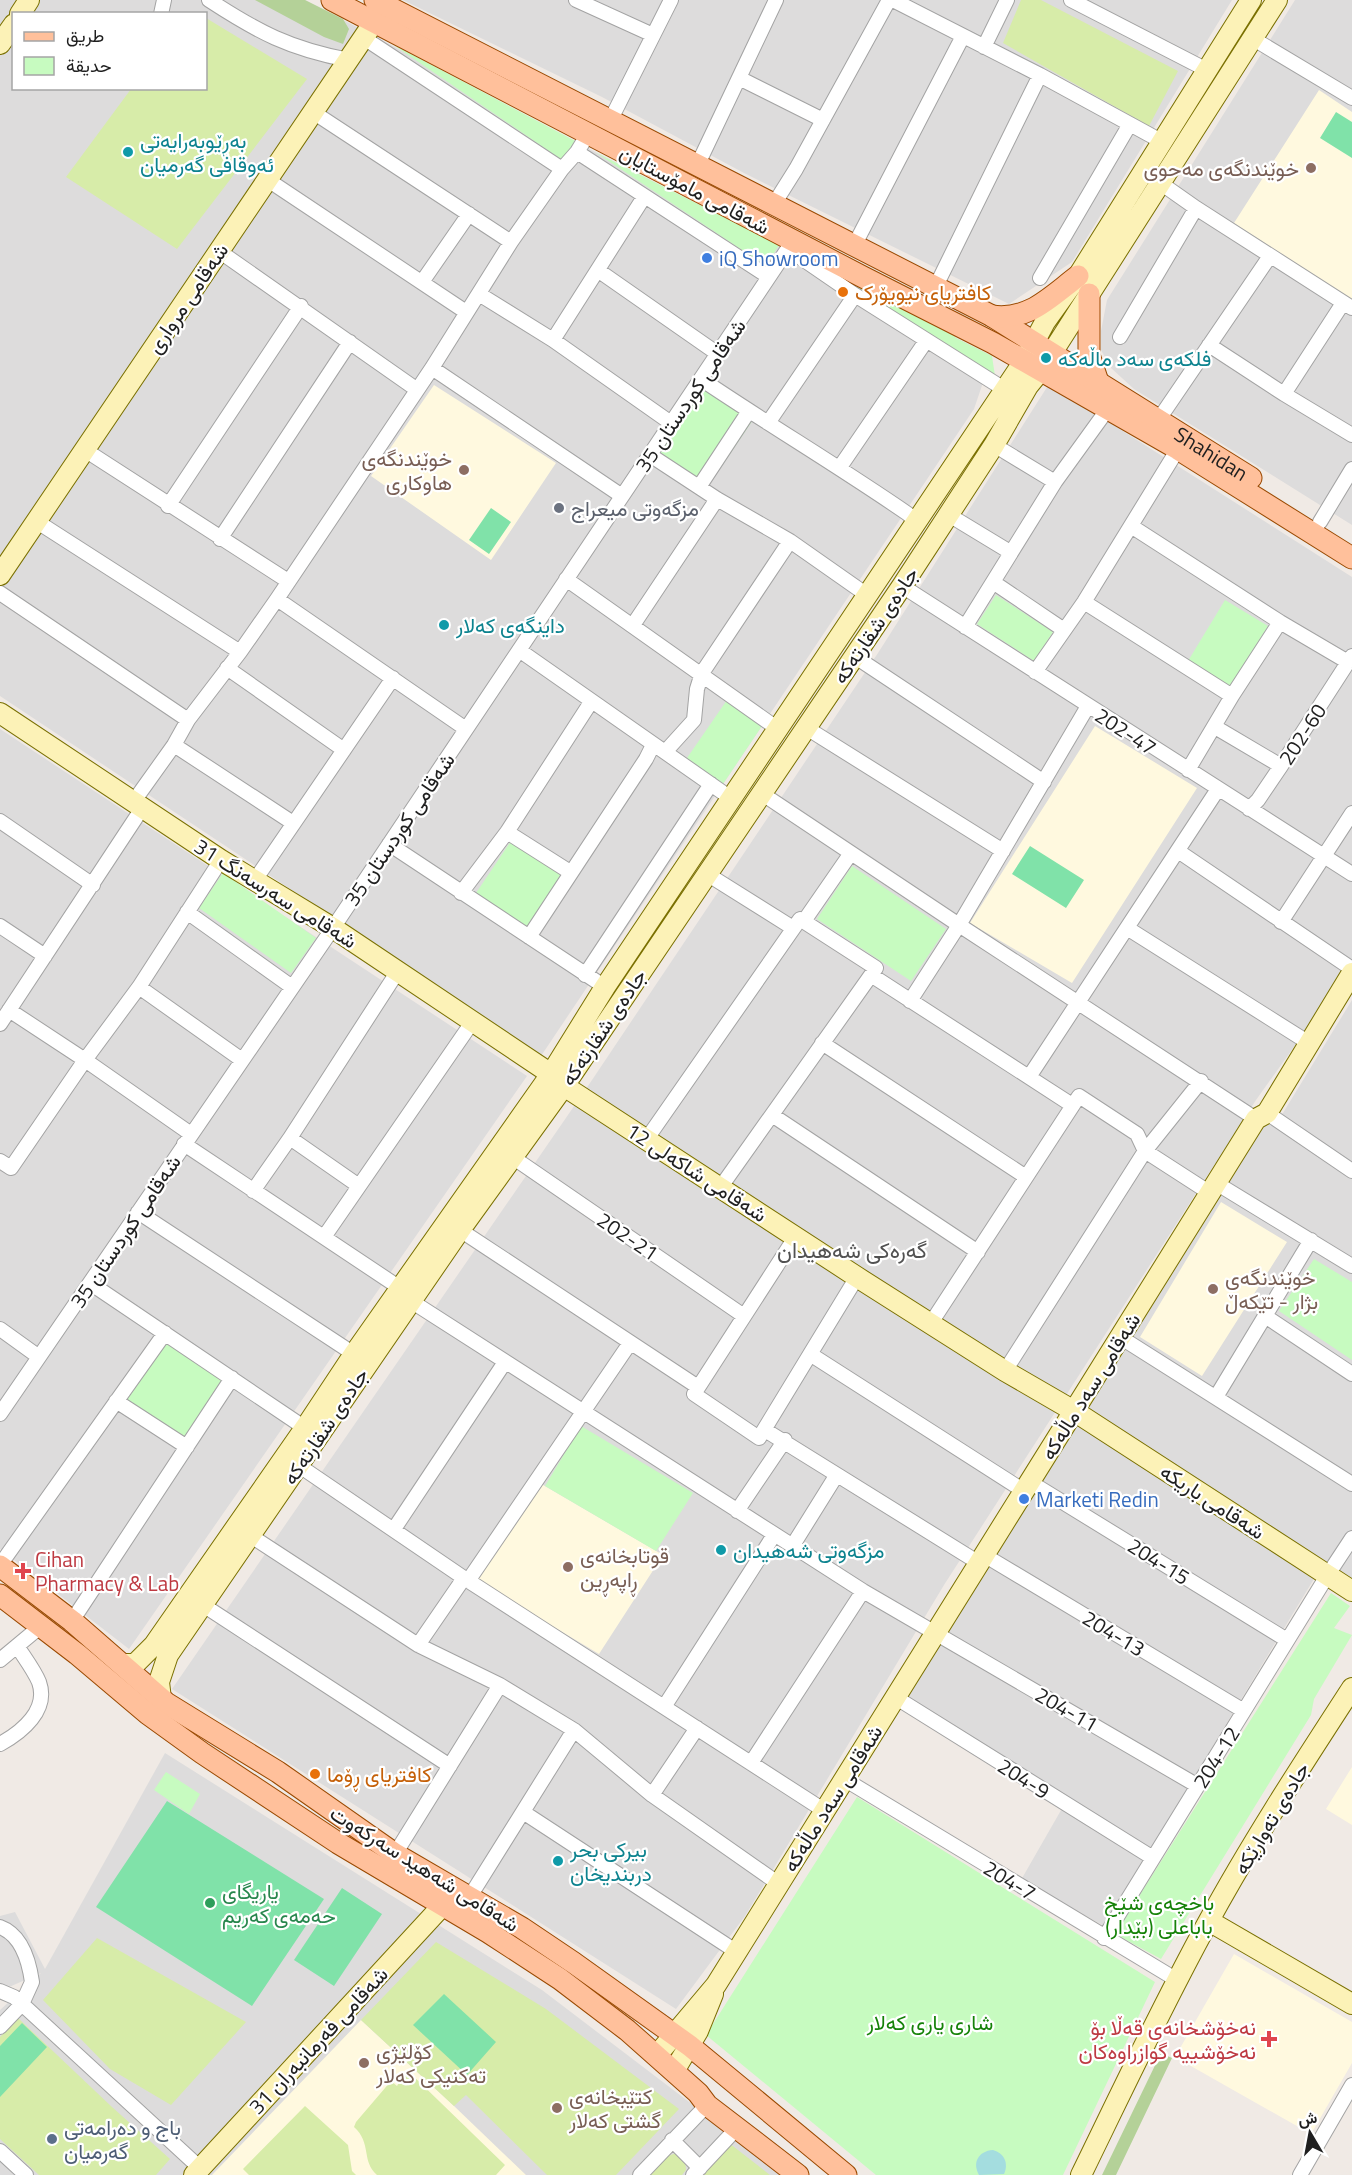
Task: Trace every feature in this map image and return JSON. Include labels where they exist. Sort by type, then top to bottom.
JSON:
[{"type":"main road","name":"شەقامی مامۆستایان","points":[[332,0],[369,30],[588,134],[791,245],[984,338],[1046,362]]},
{"type":"main road","name":"شەقامی مامۆستایان","points":[[375,0],[992,316],[1046,362]]},
{"type":"main road","points":[[1046,362],[1045,322],[1078,276],[1251,0]]},
{"type":"main road","points":[[1046,362],[1277,0]]},
{"type":"main road","points":[[0,44],[12,27]]},
{"type":"main road","name":"شەقامی مرواری","points":[[0,575],[369,30]]},
{"type":"main road","points":[[992,316],[1010,317],[1026,313],[1078,276]]},
{"type":"main road","points":[[1089,294],[1089,355],[1098,382]]},
{"type":"main road","points":[[1046,362],[1107,410],[1351,550]]},
{"type":"main road","name":"Shahidan","points":[[1046,362],[1098,382],[1159,419],[1320,522],[1351,550]]},
{"type":"main road","name":"جادەی شقارتەکە","points":[[161,1698],[159,1682],[161,1650],[354,1354],[460,1230],[511,1156],[557,1080],[605,987],[1004,389],[1046,362]]},
{"type":"main road","name":"جادەی شقارتەکە","points":[[123,1664],[135,1664],[161,1650],[203,1605],[298,1465],[405,1294],[707,874],[902,586],[994,445],[1028,386],[1046,362]]},
{"type":"main road","name":"شەقامی سەرسەنگ 31","points":[[0,713],[221,860],[333,928],[557,1080]]},
{"type":"main road","points":[[703,842],[721,852]]},
{"type":"main road","name":"شەقامی سەد ماڵەکە","points":[[682,2040],[706,2016],[716,1985],[1213,1188],[1309,1043],[1352,971]]},
{"type":"main road","name":"شەقامی شاکەلی 12","points":[[557,1080],[856,1277],[1005,1371],[1074,1411]]},
{"type":"main road","name":"شەقامی باریکە","points":[[1074,1411],[1352,1592]]},
{"type":"main road","name":"شەقامی شەهید سەرکەوت","points":[[0,1565],[72,1621],[161,1698],[278,1772],[395,1854],[522,1928],[682,2040],[846,2175]]},
{"type":"main road","name":"شەقامی شەهید سەرکەوت","points":[[0,1595],[175,1734],[338,1843],[560,1979],[657,2055],[698,2092],[707,2105],[798,2175]]},
{"type":"main road","name":"جادەی تەوارێکە","points":[[1081,2175],[1177,1980],[1209,1921],[1291,1783],[1352,1688]]},
{"type":"main road","name":"شەقامی فەرمانبەران 31","points":[[197,2172],[442,1906]]},
{"type":"main road","points":[[1209,1921],[1352,2004]]},
{"type":"main road","points":[[657,2055],[682,2040]]},
{"type":"main road","points":[[674,2071],[682,2040]]},
{"type":"street","points":[[209,0],[260,32],[289,45],[349,60]]},
{"type":"street","points":[[576,0],[653,36]]},
{"type":"street","points":[[610,121],[671,0]]},
{"type":"street","points":[[698,164],[776,0]]},
{"type":"street","points":[[774,204],[889,0]]},
{"type":"street","points":[[893,0],[1040,75],[1161,141]]},
{"type":"street","points":[[984,47],[1007,0]]},
{"type":"street","points":[[1071,0],[1207,70]]},
{"type":"street","points":[[369,30],[562,169]]},
{"type":"street","points":[[854,246],[963,36]]},
{"type":"street","points":[[1252,38],[1352,98]]},
{"type":"street","points":[[936,286],[1040,75]]},
{"type":"street","points":[[739,78],[823,120]]},
{"type":"street","points":[[313,112],[511,242]]},
{"type":"street","points":[[1040,278],[1130,124]]},
{"type":"street","points":[[0,1024],[93,885],[188,720],[277,599],[432,368],[511,242],[588,134]]},
{"type":"street","points":[[577,152],[769,277]]},
{"type":"street","points":[[268,180],[466,312]]},
{"type":"street","points":[[1159,182],[1348,305],[1284,394]]},
{"type":"street","points":[[553,340],[644,197]]},
{"type":"street","points":[[1119,337],[1196,208]]},
{"type":"street","points":[[422,282],[469,214]]},
{"type":"street","points":[[791,245],[855,295],[1004,389]]},
{"type":"street","name":"شەقامی کوردستان 35","points":[[0,1414],[333,928],[791,245]]},
{"type":"street","points":[[219,251],[301,306],[416,389]]},
{"type":"street","points":[[1159,419],[1270,256]]},
{"type":"street","points":[[599,271],[718,354]]},
{"type":"street","points":[[479,294],[553,340],[671,423]]},
{"type":"street","points":[[768,423],[855,295]]},
{"type":"street","points":[[168,506],[301,306]]},
{"type":"street","points":[[840,468],[926,340]]},
{"type":"street","points":[[220,539],[350,342]]},
{"type":"street","points":[[1209,345],[1352,435]]},
{"type":"street","points":[[432,368],[622,496]]},
{"type":"street","points":[[701,379],[840,468],[908,514],[916,522]]},
{"type":"street","points":[[965,627],[1055,482],[1107,410]]},
{"type":"street","points":[[699,487],[749,411]]},
{"type":"street","points":[[994,445],[1055,482]]},
{"type":"street","points":[[1035,672],[1084,602],[1178,449]]},
{"type":"street","points":[[85,450],[168,506],[288,581]]},
{"type":"street","points":[[650,455],[717,499],[790,542],[867,596]]},
{"type":"street","points":[[1320,522],[1346,490],[1352,469]]},
{"type":"street","points":[[633,625],[717,499]]},
{"type":"street","points":[[949,515],[1010,552]]},
{"type":"street","points":[[36,521],[240,652]]},
{"type":"street","points":[[1131,526],[1280,622],[1350,659]]},
{"type":"street","points":[[665,752],[694,720],[697,690],[702,673],[790,542]]},
{"type":"street","points":[[566,579],[702,673],[778,729]]},
{"type":"street","points":[[993,582],[1064,630]]},
{"type":"street","name":"202-47","points":[[902,586],[1352,874]]},
{"type":"street","points":[[0,593],[188,720]]},
{"type":"street","points":[[277,599],[466,729]]},
{"type":"street","points":[[1084,602],[1232,696]]},
{"type":"street","points":[[1188,770],[1280,622]]},
{"type":"street","points":[[519,650],[732,799]]},
{"type":"street","points":[[854,656],[1044,782]]},
{"type":"street","name":"202-60","points":[[1249,809],[1258,800],[1281,766],[1350,659]]},
{"type":"street","points":[[227,668],[344,750]]},
{"type":"street","points":[[255,880],[393,678]]},
{"type":"street","points":[[461,893],[507,832],[591,702]]},
{"type":"street","points":[[910,1001],[959,925],[1088,706]]},
{"type":"street","points":[[805,727],[1003,851]]},
{"type":"street","points":[[1215,727],[1281,766]]},
{"type":"street","points":[[174,745],[293,823]]},
{"type":"street","points":[[530,937],[653,745]]},
{"type":"street","points":[[585,975],[711,783]]},
{"type":"street","points":[[1029,1077],[1218,789]]},
{"type":"street","points":[[761,793],[959,925],[1201,1081],[1351,1169]]},
{"type":"street","points":[[1281,922],[1352,813]]},
{"type":"street","points":[[0,821],[93,885]]},
{"type":"street","points":[[507,832],[570,872]]},
{"type":"street","points":[[389,844],[605,987]]},
{"type":"street","points":[[1178,851],[1352,971]]},
{"type":"street","points":[[646,1140],[851,853]]},
{"type":"street","points":[[0,1161],[10,1168],[139,987],[221,860]]},
{"type":"street","points":[[707,874],[876,968],[720,1188]]},
{"type":"street","points":[[187,912],[292,987]]},
{"type":"street","points":[[0,926],[45,956]]},
{"type":"street","points":[[1127,928],[1309,1043]]},
{"type":"street","points":[[253,1191],[398,971]]},
{"type":"street","points":[[871,975],[1072,1105]]},
{"type":"street","points":[[139,987],[242,1060]]},
{"type":"street","name":"204-11","points":[[9,1010],[85,1060],[253,1191],[324,1237],[505,1362],[862,1591],[1198,1786]]},
{"type":"street","points":[[324,1237],[473,1021]]},
{"type":"street","points":[[822,1043],[1026,1177]]},
{"type":"street","points":[[1005,1371],[1145,1151],[1201,1081]]},
{"type":"street","points":[[932,1323],[1079,1096],[1137,1134],[1145,1151],[1311,1240],[1352,1266]]},
{"type":"street","points":[[772,1115],[978,1252]]},
{"type":"street","points":[[290,1138],[359,1186]]},
{"type":"street","name":"202-21","points":[[511,1156],[744,1316]]},
{"type":"street","points":[[138,1212],[354,1354]]},
{"type":"street","points":[[460,1230],[698,1387],[796,1236]]},
{"type":"street","points":[[1216,1397],[1311,1240]]},
{"type":"street","points":[[765,1430],[856,1277]]},
{"type":"street","points":[[90,1283],[305,1428]]},
{"type":"street","points":[[1265,1316],[1352,1374]]},
{"type":"street","points":[[0,1329],[39,1357]]},
{"type":"street","points":[[0,1565],[165,1333]]},
{"type":"street","points":[[1120,1337],[1352,1484]]},
{"type":"street","points":[[418,1645],[630,1343]]},
{"type":"street","name":"204-15","points":[[810,1354],[1287,1640]]},
{"type":"street","points":[[394,1529],[505,1362]]},
{"type":"street","points":[[72,1621],[232,1378]]},
{"type":"street","name":"204-13","points":[[698,1387],[694,1394],[759,1438],[765,1430],[785,1440],[836,1476],[1244,1711]]},
{"type":"street","points":[[116,1401],[187,1447]]},
{"type":"street","points":[[737,1511],[785,1440]]},
{"type":"street","points":[[298,1465],[466,1579],[825,1811]]},
{"type":"street","points":[[793,1545],[836,1476]]},
{"type":"street","points":[[664,1707],[774,1535]]},
{"type":"street","points":[[251,1536],[418,1645],[500,1685],[574,1730],[652,1795],[779,1884]]},
{"type":"street","name":"204-12","points":[[1104,1938],[1352,1538]]},
{"type":"street","points":[[751,1763],[862,1591]]},
{"type":"street","points":[[203,1605],[450,1767]]},
{"type":"street","points":[[0,1660],[41,1626]]},
{"type":"street","points":[[0,1744],[31,1721],[41,1705],[39,1683],[17,1646]]},
{"type":"street","points":[[395,1854],[500,1685]]},
{"type":"street","name":"204-9","points":[[896,1697],[1153,1858]]},
{"type":"street","points":[[652,1795],[697,1728]]},
{"type":"street","points":[[469,1898],[574,1730]]},
{"type":"street","name":"204-7","points":[[844,1779],[1177,1980]]},
{"type":"street","points":[[523,1812],[737,1952]]},
{"type":"street","points":[[0,1927],[8,1930],[22,1946],[32,1982],[22,2004],[0,2027]]},
{"type":"street","points":[[0,1991],[14,1997],[22,2004],[197,2172]]},
{"type":"street","points":[[1300,2175],[1352,2085]]},
{"type":"street","points":[[640,2175],[707,2105]]},
{"type":"street","points":[[672,2140],[697,2171],[737,2128]]},
{"type":"street","points":[[0,2151],[26,2175]]},
{"type":"shaded area","points":[[0,0],[305,0],[849,282],[944,325],[956,338],[992,356],[974,409],[541,1056],[0,696]]},
{"type":"shaded area","points":[[403,0],[1232,0],[1072,262],[1009,304],[744,173],[602,97]]},
{"type":"shaded area","points":[[1295,0],[1352,0],[1352,525],[1134,389],[1111,368],[1101,350],[1101,331],[1107,300]]},
{"type":"shaded area","name":"خوێندنگەی مەحوی","points":[[1319,90],[1352,112],[1352,300],[1234,223]]},
{"type":"shaded area","points":[[1049,384],[1352,577],[1352,958],[1321,1009],[1256,1100],[944,1585],[745,1916],[676,2009],[172,1689],[590,1083],[878,653]]},
{"type":"shaded area","name":"خوێندنگەی هاوکاری","points":[[434,385],[556,463],[491,560],[371,476]]},
{"type":"shaded area","points":[[1095,726],[1197,788],[1072,983],[970,923]]},
{"type":"shaded area","points":[[0,729],[527,1076],[129,1649],[0,1549]]},
{"type":"shaded area","points":[[1352,1000],[1352,1582],[1323,1564],[1104,1926],[1021,1880],[1068,1798],[902,1696],[1258,1128],[1283,1113]]},
{"type":"shaded area","name":"خوێندنگەی بژار - تێکەڵ","points":[[1221,1202],[1287,1242],[1202,1376],[1140,1337]]},
{"type":"shaded area","name":"قوتابخانەی ڕاپەڕین","points":[[538,1482],[663,1555],[599,1654],[474,1579]]},
{"type":"shaded area","points":[[165,1753],[542,1990],[785,2175],[0,2175],[0,2010],[41,1973],[0,1991],[0,1916],[15,1912],[45,1969]]},
{"type":"shaded area","points":[[1352,1767],[1352,1825],[1326,1809]]},
{"type":"shaded area","name":"نەخۆشخانەی قەڵا بۆ نەخۆشییە گوازراوەکان","points":[[1234,1954],[1352,2022],[1352,2063],[1311,2134],[1175,2057]]},
{"type":"shaded area","name":"کۆلێژی تەکنیکی کەلار","points":[[361,2020],[454,2106],[526,2175],[212,2175]]},
{"type":"green space","points":[[255,0],[305,0],[343,19],[349,29],[343,44],[324,37]]},
{"type":"green space","points":[[1021,0],[1041,0],[1178,71],[1149,126],[1003,43]]},
{"type":"green space","points":[[207,19],[307,79],[177,249],[66,177],[130,90],[207,90]]},
{"type":"green space","points":[[392,44],[579,143],[565,162]]},
{"type":"green space","points":[[1336,112],[1352,122],[1352,158],[1320,138]]},
{"type":"green space","points":[[595,152],[779,245],[766,266]]},
{"type":"green space","points":[[849,282],[944,325],[956,338],[992,356],[995,376]]},
{"type":"green space","points":[[703,387],[753,420],[709,485],[659,452]]},
{"type":"green space","points":[[491,508],[511,522],[489,554],[469,540]]},
{"type":"green space","points":[[996,595],[1053,632],[1034,661],[977,624]]},
{"type":"green space","points":[[1225,600],[1268,626],[1230,687],[1188,661]]},
{"type":"green space","points":[[727,700],[762,726],[723,784],[687,758]]},
{"type":"green space","points":[[511,841],[563,876],[528,928],[476,893]]},
{"type":"green space","points":[[1030,846],[1084,880],[1066,908],[1012,874]]},
{"type":"green space","points":[[852,866],[946,929],[911,981],[817,919]]},
{"type":"green space","points":[[223,873],[316,938],[291,973],[199,908]]},
{"type":"green space","points":[[1314,1259],[1352,1282],[1352,1360],[1279,1311]]},
{"type":"green space","points":[[164,1342],[222,1381],[184,1438],[126,1400]]},
{"type":"green space","points":[[581,1426],[693,1493],[656,1551],[545,1486]]},
{"type":"green space","name":"باخچەی شێخ باباعلی (بێدار)","points":[[1331,1593],[1350,1606],[1334,1628],[1352,1635],[1314,1699],[1311,1715],[1161,1959],[1115,1934]]},
{"type":"green space","points":[[166,1772],[200,1794],[189,1814],[154,1790]]},
{"type":"green space","name":"شاری یاری کەلار","points":[[857,1797],[1155,1982],[1063,2175],[876,2175],[706,2035]]},
{"type":"green space","name":"یاریگای ‌حەمەی کەریم","points":[[167,1801],[324,1899],[252,2006],[96,1907]]},
{"type":"green space","points":[[342,1888],[382,1914],[334,1986],[294,1960]]},
{"type":"green space","points":[[97,1938],[246,2022],[171,2105],[110,2069],[43,2000]]},
{"type":"green space","points":[[436,1942],[546,2009],[679,2109],[616,2175],[547,2175],[466,2095],[454,2106],[361,2020]]},
{"type":"green space","points":[[444,1994],[496,2042],[467,2075],[413,2025]]},
{"type":"green space","points":[[18,2018],[170,2159],[156,2175],[39,2175],[0,2139],[0,2037]]},
{"type":"green space","points":[[22,2023],[47,2047],[0,2097],[0,2046]]},
{"type":"green space","points":[[1161,2053],[1172,2058],[1116,2175],[1102,2175]]},
{"type":"green space","points":[[407,2070],[505,2165],[496,2175],[377,2175],[372,2170],[363,2139],[354,2127],[391,2081],[397,2086]]},
{"type":"green space","points":[[305,2106],[348,2145],[352,2171],[356,2175],[249,2175],[243,2169]]},
{"type":"green space","points":[[729,2143],[770,2175],[703,2175]]},
{"type":"green space","points":[[676,2153],[685,2160],[686,2170],[682,2175],[649,2175],[666,2157]]},
{"type":"water","points":[[993,2150],[1000,2153],[1004,2159],[1006,2166],[1004,2174],[979,2175],[976,2166],[978,2158]]},
{"type":"place","name":"بەڕێوبەرایەتی ئەوقافی گەرمیان","points":[[128,152]]},
{"type":"place","name":"خوێندنگەی مەحوی","points":[[1311,168]]},
{"type":"place","name":"iQ Showroom","points":[[707,258]]},
{"type":"place","name":"کافتریای نیویۆرک","points":[[843,292]]},
{"type":"place","name":"فلکەی سەد ماڵەکە","points":[[1046,358]]},
{"type":"place","name":"خوێندنگەی هاوکاری","points":[[464,470]]},
{"type":"place","name":"مزگەوتی میعراج","points":[[559,508]]},
{"type":"place","name":"داینگەی کەلار","points":[[444,625]]},
{"type":"place","name":"خوێندنگەی بژار - تێکەڵ","points":[[1213,1289]]},
{"type":"place","name":"Marketi Redin","points":[[1024,1499]]},
{"type":"place","name":"مزگەوتی شەهیدان","points":[[721,1550]]},
{"type":"place","name":"قوتابخانەی ڕاپەڕین","points":[[568,1567]]},
{"type":"place","name":"Cihan Pharmacy & Lab","points":[[23,1571]]},
{"type":"place","name":"کافتریای ڕۆما","points":[[315,1774]]},
{"type":"place","name":"بيركى بحر دربنديخان","points":[[558,1861]]},
{"type":"place","name":"یاریگای ‌حەمەی کەریم","points":[[210,1903]]},
{"type":"place","name":"نەخۆشخانەی قەڵا بۆ نەخۆشییە گوازراوەکان","points":[[1269,2039]]},
{"type":"place","name":"کۆلێژی تەکنیکی کەلار","points":[[364,2063]]},
{"type":"place","name":"کتێبخانەی گشتی کەلار","points":[[557,2108]]},
{"type":"place","name":"باج و دەرامەتی گەرمیان","points":[[52,2139]]},
{"type":"district","name":"گەرەکی شەهیدان","points":[[852,1250]]}]
